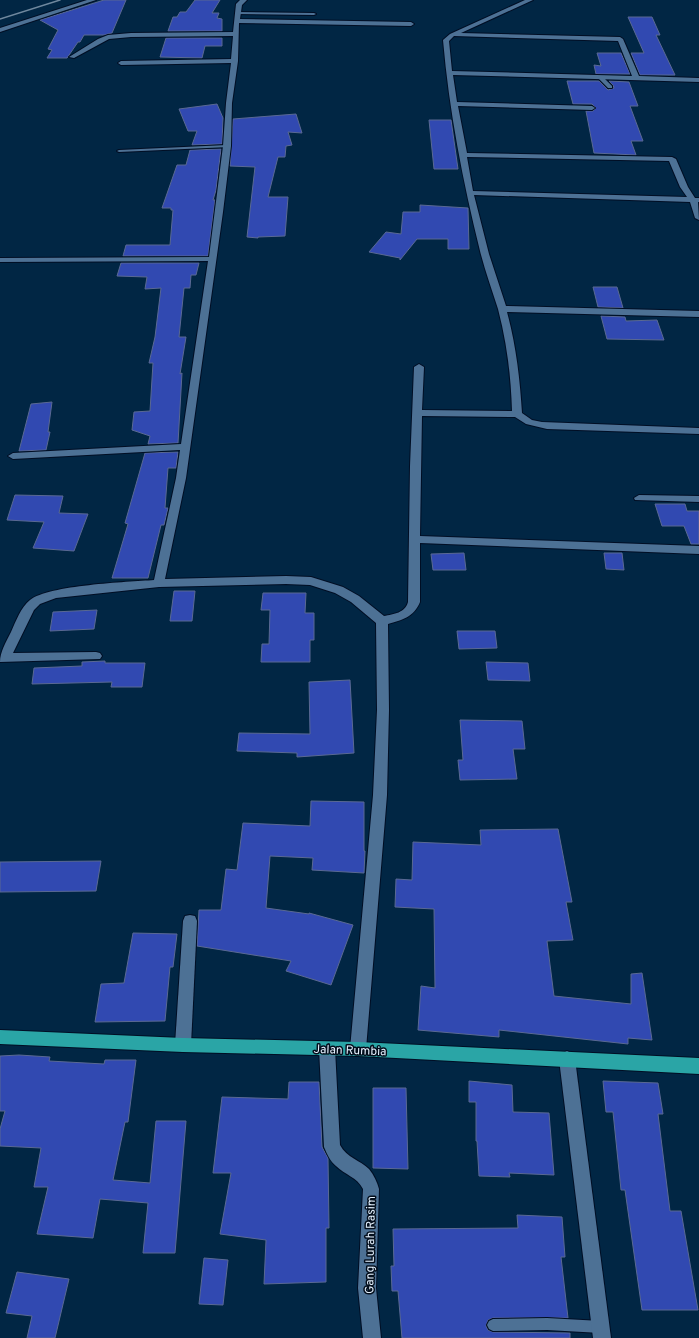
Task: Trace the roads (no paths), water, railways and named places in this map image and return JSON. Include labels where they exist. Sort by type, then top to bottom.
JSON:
[{"type":"highway","name":"Jalan Rumbia","points":[[0,1036],[183,1045],[358,1049],[699,1066]]},
{"type":"street","points":[[0,30],[93,0]]},
{"type":"street","points":[[159,583],[181,478],[227,146],[229,103],[235,61],[236,17],[240,4],[244,0]]},
{"type":"street","points":[[530,0],[452,35],[446,40],[449,73],[456,104],[470,193],[485,254],[509,337],[516,386],[518,414],[522,418],[532,423],[552,426],[699,431]]},
{"type":"street","points":[[236,17],[411,24]]},
{"type":"street","points":[[83,42],[141,36],[236,34]]},
{"type":"street","points":[[72,57],[100,40],[108,37],[131,35],[236,34]]},
{"type":"street","points":[[452,35],[620,39],[636,78]]},
{"type":"street","points":[[121,63],[235,61]]},
{"type":"street","points":[[449,73],[699,80]]},
{"type":"street","points":[[456,104],[592,108]]},
{"type":"street","points":[[463,155],[672,159],[684,187],[696,200],[699,218]]},
{"type":"street","points":[[470,193],[696,200]]},
{"type":"street","points":[[0,260],[212,259]]},
{"type":"street","points":[[502,309],[699,314]]},
{"type":"street","points":[[382,621],[401,616],[413,608],[415,539],[414,466],[419,367]]},
{"type":"street","points":[[417,413],[518,414]]},
{"type":"street","points":[[13,456],[185,447]]},
{"type":"street","points":[[639,498],[699,499]]},
{"type":"street","points":[[415,539],[699,550]]},
{"type":"street","points":[[96,656],[3,658],[24,616],[38,600],[54,594],[159,583],[279,580],[311,581],[339,590],[355,599],[382,621]]},
{"type":"street","points":[[358,1049],[380,795],[383,710],[382,621]]},
{"type":"street","points":[[183,1045],[190,921]]},
{"type":"street","name":"Gang Lurah Rasim","points":[[327,1049],[332,1147],[340,1161],[362,1172],[371,1189],[367,1288],[372,1338]]},
{"type":"street","points":[[567,1059],[602,1333]]},
{"type":"lane","points":[[236,17],[314,14]]},
{"type":"lane","points":[[600,77],[610,87]]},
{"type":"lane","points":[[119,151],[227,146]]},
{"type":"lane","points":[[493,1325],[547,1324],[602,1333]]},
{"type":"railway","points":[[0,19],[60,0]]}]
